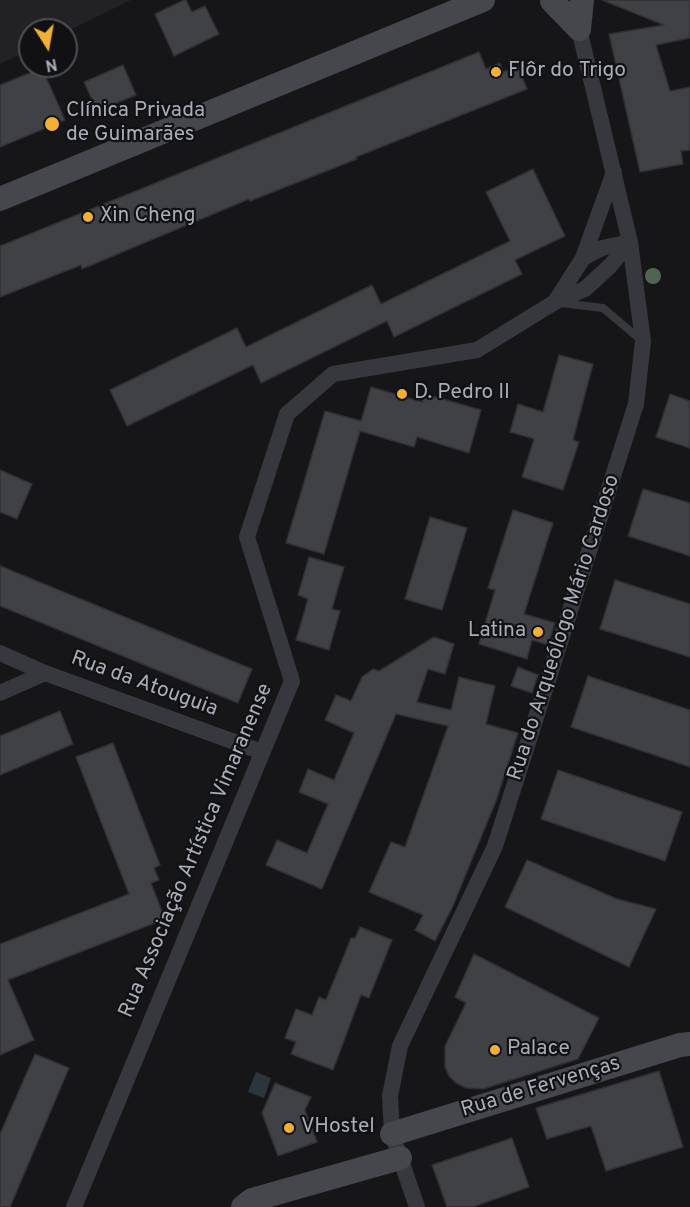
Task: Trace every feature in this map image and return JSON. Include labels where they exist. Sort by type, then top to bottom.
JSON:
[{"type":"street","points":[[0,181],[442,0]]},
{"type":"street","points":[[0,199],[483,0]]},
{"type":"street","points":[[557,0],[579,29]]},
{"type":"street","name":"Rua do Arqueólogo Mário Cardoso","points":[[417,1207],[392,1134],[390,1096],[400,1046],[495,846],[636,404],[643,341],[630,242],[579,29],[582,0]]},
{"type":"street","name":"Rua Associação Artística Vimaranense","points":[[555,302],[583,258],[614,172]]},
{"type":"street","points":[[583,258],[602,248],[630,242]]},
{"type":"street","name":"Rua Associação Artística Vimaranense","points":[[74,1207],[292,681],[247,537],[287,414],[333,374],[477,350],[555,302],[585,289],[610,266],[630,242]]},
{"type":"street","name":"Rua da Atouguia","points":[[0,653],[45,673],[262,752]]},
{"type":"street","name":"Rua da Atouguia","points":[[0,693],[45,673]]},
{"type":"street","name":"Rua de Fervenças","points":[[392,1134],[690,1044]]},
{"type":"street","points":[[243,1207],[252,1200],[400,1158]]},
{"type":"lane","points":[[555,302],[603,308],[643,341]]},
{"type":"shaded area","points":[[0,0],[131,0],[78,26],[78,18],[18,18],[18,56],[0,64]]},
{"type":"shaded area","points":[[256,1072],[271,1078],[264,1098],[248,1092]]},
{"type":"building","points":[[184,0],[192,12],[205,6],[219,34],[174,56],[155,14]]},
{"type":"building","points":[[602,0],[690,0],[690,38],[656,45],[670,91],[690,87],[690,150],[681,151],[683,164],[640,172],[609,34],[664,25]]},
{"type":"building","points":[[479,52],[486,69],[500,63],[503,72],[518,66],[527,89],[356,157],[357,159],[250,201],[249,199],[82,269],[81,265],[0,297],[0,246]]},
{"type":"building","points":[[123,65],[136,95],[97,111],[84,82]]},
{"type":"building","points":[[18,78],[46,78],[65,120],[0,147],[0,85]]},
{"type":"building","points":[[533,169],[565,236],[515,260],[522,274],[394,337],[387,321],[261,383],[253,365],[127,426],[110,390],[237,328],[246,347],[372,285],[381,304],[510,241],[486,192]]},
{"type":"building","points":[[559,355],[593,364],[573,440],[579,442],[563,490],[522,477],[534,439],[510,432],[518,404],[543,412]]},
{"type":"building","points":[[371,387],[422,402],[425,394],[481,410],[469,453],[417,437],[414,447],[360,431],[324,554],[286,543],[325,411],[361,421]]},
{"type":"building","points":[[670,394],[690,401],[690,448],[656,437]]},
{"type":"building","points":[[0,470],[32,484],[17,519],[0,512]]},
{"type":"building","points":[[643,489],[690,503],[690,556],[628,536]]},
{"type":"building","points":[[513,510],[553,523],[524,614],[555,623],[548,645],[532,640],[527,659],[479,644],[495,590],[488,588]]},
{"type":"building","points":[[430,517],[467,528],[442,610],[405,599]]},
{"type":"building","points":[[309,557],[344,567],[332,609],[340,611],[329,650],[296,640],[308,599],[298,595]]},
{"type":"building","points":[[0,566],[252,669],[238,703],[0,606]]},
{"type":"building","points":[[615,580],[690,604],[690,657],[600,629]]},
{"type":"building","points":[[434,637],[454,644],[445,674],[428,669],[417,702],[451,710],[459,677],[495,686],[486,724],[518,733],[496,801],[453,906],[435,941],[415,930],[423,915],[369,892],[391,842],[405,847],[448,726],[396,714],[322,889],[266,865],[277,840],[307,853],[328,804],[299,792],[308,769],[334,780],[354,733],[325,720],[336,695],[351,701],[362,677],[373,669],[379,671]]},
{"type":"building","points":[[518,667],[538,675],[532,693],[511,686]]},
{"type":"building","points":[[588,676],[690,710],[690,767],[571,727]]},
{"type":"building","points":[[60,711],[73,744],[0,775],[0,736]]},
{"type":"building","points":[[113,743],[160,865],[154,868],[159,880],[151,883],[165,919],[8,980],[34,1040],[0,1055],[0,944],[129,894],[76,757]]},
{"type":"building","points":[[558,770],[682,812],[665,861],[541,819]]},
{"type":"building","points":[[527,860],[617,899],[656,909],[629,967],[505,907]]},
{"type":"building","points":[[360,927],[392,940],[369,998],[361,995],[333,1070],[291,1054],[296,1042],[285,1038],[296,1009],[312,1015],[319,997],[326,1000],[351,938],[355,938]]},
{"type":"building","points":[[474,954],[599,1018],[578,1059],[483,1089],[466,1088],[449,1076],[445,1067],[445,1046],[466,1003],[455,997]]},
{"type":"building","points":[[35,1054],[69,1068],[10,1207],[0,1207],[0,1134]]},
{"type":"building","points":[[659,1071],[683,1147],[606,1171],[591,1126],[547,1139],[536,1108]]},
{"type":"building","name":"VHostel","points":[[275,1083],[311,1097],[305,1110],[317,1142],[278,1156],[262,1113]]},
{"type":"building","points":[[512,1138],[529,1187],[473,1207],[447,1207],[432,1165]]},
{"type":"place","name":"Flôr do Trigo","points":[[496,72]]},
{"type":"place","name":"Clínica Privada de Guimarães","points":[[52,124]]},
{"type":"place","name":"Xin Cheng","points":[[88,217]]},
{"type":"place","name":"D. Pedro II","points":[[402,394]]},
{"type":"place","name":"Latina","points":[[538,632]]},
{"type":"place","name":"Palace","points":[[495,1050]]},
{"type":"place","name":"VHostel","points":[[289,1128]]}]
